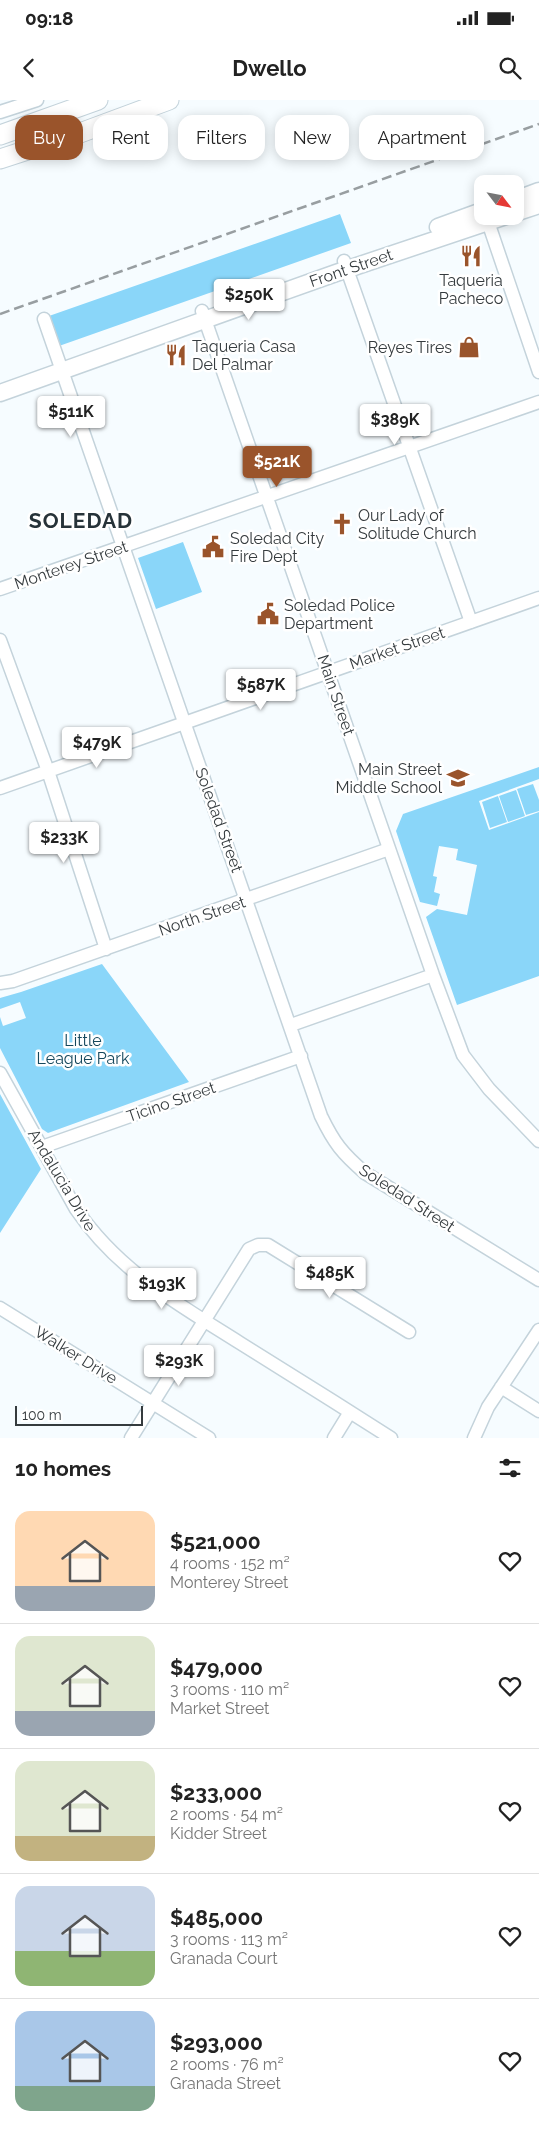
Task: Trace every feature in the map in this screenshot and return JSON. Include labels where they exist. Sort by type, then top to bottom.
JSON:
[{"type":"highway","points":[[0,135],[98,100]]},
{"type":"highway","points":[[0,159],[80,133],[168,100]]},
{"type":"main road","points":[[524,197],[539,191]]},
{"type":"main road","points":[[524,210],[539,205]]},
{"type":"main road","name":"Front Street","points":[[0,381],[61,365],[474,220]]},
{"type":"main road","name":"Front Street","points":[[0,393],[61,365]]},
{"type":"street","points":[[0,112],[37,100]]},
{"type":"street","points":[[489,225],[539,372]]},
{"type":"street","points":[[346,265],[471,622]]},
{"type":"street","name":"Main Street","points":[[203,315],[433,975],[463,1055],[489,1090],[539,1141]]},
{"type":"street","name":"Soledad Street","points":[[44,320],[184,724],[322,1116],[332,1139],[344,1154],[365,1173],[539,1280]]},
{"type":"street","name":"Monterey Street","points":[[0,590],[539,402]]},
{"type":"street","name":"Market Street","points":[[0,788],[539,598]]},
{"type":"street","points":[[0,640],[48,772],[106,949]]},
{"type":"street","name":"North Street","points":[[0,983],[14,981],[389,849]]},
{"type":"street","points":[[291,1025],[433,975]]},
{"type":"street","name":"North Street","points":[[0,991],[14,981]]},
{"type":"street","name":"Ticino Street","points":[[42,1147],[301,1056]]},
{"type":"street","name":"Andalucia Drive","points":[[0,1073],[76,1210],[107,1249],[143,1281],[392,1438]]},
{"type":"street","points":[[131,1438],[249,1249],[258,1245],[268,1245],[409,1332]]},
{"type":"street","name":"Walker Drive","points":[[0,1308],[209,1438]]},
{"type":"street","points":[[474,1438],[488,1407],[539,1330]]},
{"type":"street","points":[[501,1387],[539,1411]]},
{"type":"street","points":[[334,1438],[350,1412]]},
{"type":"green space","points":[[340,214],[351,243],[59,346],[49,316]]},
{"type":"green space","points":[[183,542],[202,592],[156,609],[138,558]]},
{"type":"green space","points":[[539,767],[539,779],[479,801],[489,830],[539,812],[539,976],[457,1005],[426,917],[437,909],[467,915],[477,865],[456,860],[458,849],[439,846],[433,876],[437,877],[434,892],[440,894],[437,906],[420,902],[396,831],[403,814]]},
{"type":"green space","points":[[533,784],[539,800],[539,811],[526,815],[517,789]]},
{"type":"green space","points":[[516,790],[525,816],[508,822],[499,796]]},
{"type":"green space","points":[[498,796],[507,822],[490,828],[482,802]]},
{"type":"green space","name":"Little League Park","points":[[102,964],[189,1082],[48,1133],[42,1129],[0,1048],[0,1017],[3,1026],[26,1018],[20,1002],[0,1009],[0,998]]},
{"type":"green space","points":[[0,1094],[41,1169],[0,1233]]},
{"type":"railway","points":[[0,314],[539,124]]},
{"type":"place","name":"Taqueria Pacheco","points":[[471,256]]},
{"type":"place","name":"Reyes Tires","points":[[469,347]]},
{"type":"place","name":"Taqueria Casa Del Palmar","points":[[176,355]]},
{"type":"place","name":"Our Lady of Solitude Church","points":[[342,524]]},
{"type":"place","name":"Soledad City Fire Dept","points":[[213,547]]},
{"type":"place","name":"Soledad Police Department","points":[[268,614]]},
{"type":"place","name":"Main Street Middle School","points":[[458,778]]},
{"type":"district","name":"SOLEDAD","points":[[81,520]]}]
